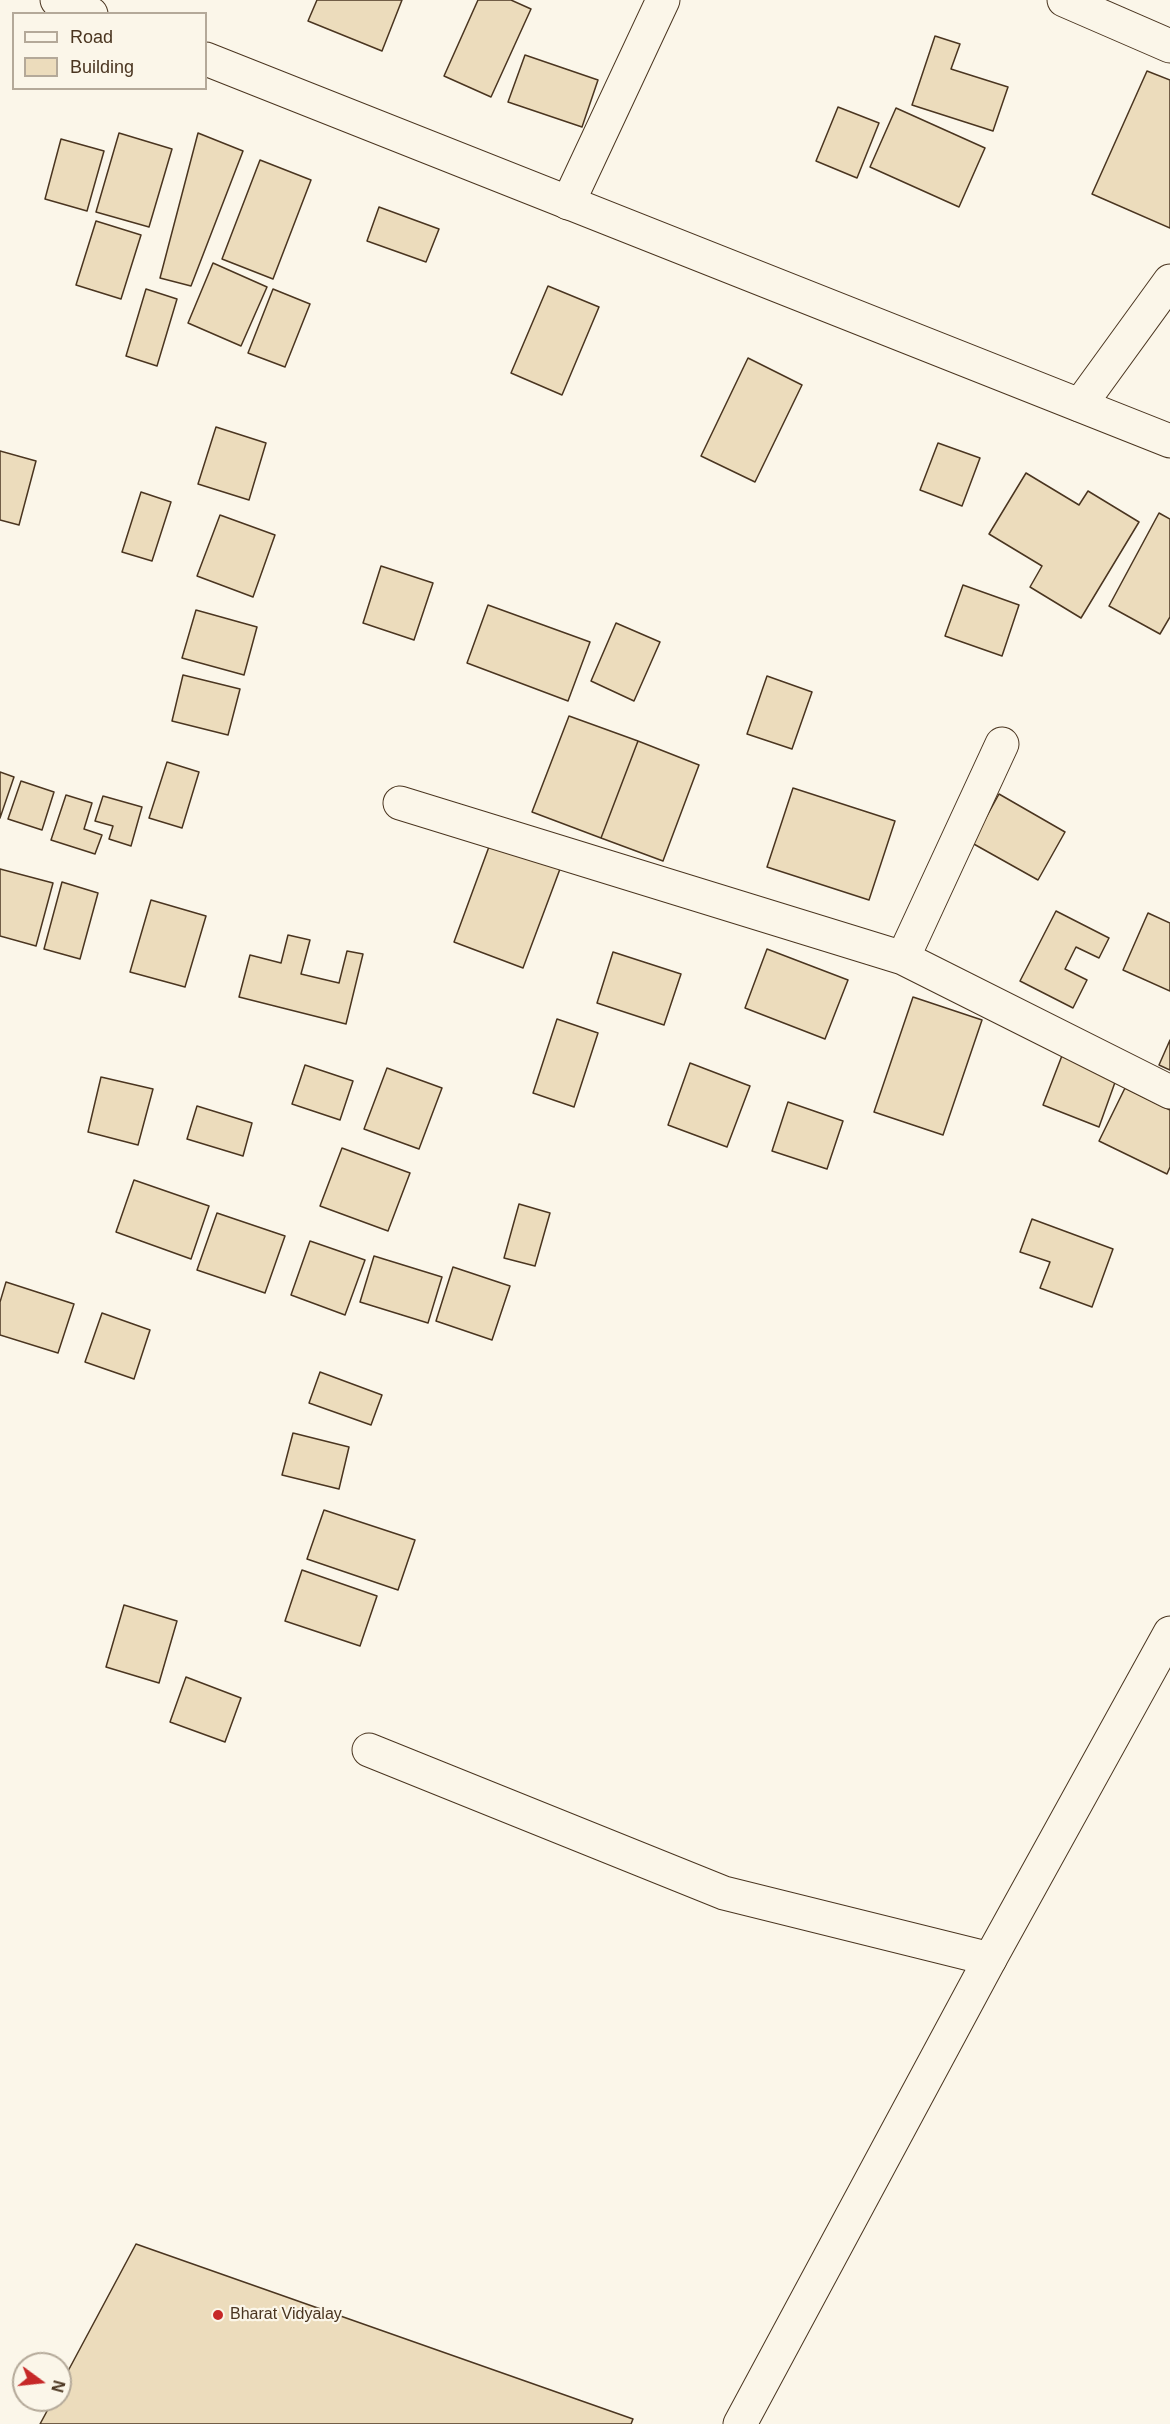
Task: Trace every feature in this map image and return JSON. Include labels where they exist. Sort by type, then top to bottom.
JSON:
[{"type":"street","points":[[57,0],[86,12]]},
{"type":"street","points":[[568,203],[663,0]]},
{"type":"street","points":[[1064,0],[1170,46]]},
{"type":"street","points":[[207,59],[1170,441]]},
{"type":"street","points":[[1080,405],[1170,281]]},
{"type":"street","points":[[903,958],[1002,744]]},
{"type":"street","points":[[400,803],[903,958],[1170,1092]]},
{"type":"street","points":[[740,2424],[990,1959],[1170,1633]]},
{"type":"street","points":[[369,1750],[724,1893],[990,1959]]},
{"type":"building","points":[[317,0],[402,0],[382,51],[308,21]]},
{"type":"building","points":[[478,0],[511,0],[531,9],[491,97],[444,76]]},
{"type":"building","points":[[935,36],[960,44],[951,69],[1008,87],[993,131],[912,105]]},
{"type":"building","points":[[525,55],[598,80],[582,127],[508,102]]},
{"type":"building","points":[[1147,71],[1170,80],[1170,228],[1092,194]]},
{"type":"building","points":[[838,107],[879,123],[857,178],[816,161]]},
{"type":"building","points":[[896,108],[985,148],[959,207],[870,167]]},
{"type":"building","points":[[119,133],[172,149],[149,227],[96,212]]},
{"type":"building","points":[[198,133],[243,151],[191,286],[160,278]]},
{"type":"building","points":[[61,139],[104,151],[87,211],[45,199]]},
{"type":"building","points":[[260,160],[311,180],[273,279],[222,259]]},
{"type":"building","points":[[379,207],[439,229],[426,262],[367,241]]},
{"type":"building","points":[[96,221],[141,235],[121,299],[76,285]]},
{"type":"building","points":[[213,263],[267,287],[241,346],[188,323]]},
{"type":"building","points":[[548,286],[599,307],[562,395],[511,373]]},
{"type":"building","points":[[146,289],[177,299],[157,366],[126,356]]},
{"type":"building","points":[[273,289],[310,304],[285,367],[248,353]]},
{"type":"building","points":[[748,358],[802,385],[755,482],[701,456]]},
{"type":"building","points":[[216,427],[266,443],[249,500],[198,484]]},
{"type":"building","points":[[938,443],[980,458],[962,506],[920,490]]},
{"type":"building","points":[[0,451],[36,461],[19,525],[0,520]]},
{"type":"building","points":[[1026,473],[1079,505],[1088,491],[1139,522],[1081,618],[1030,587],[1042,566],[989,534]]},
{"type":"building","points":[[141,492],[171,502],[152,561],[122,552]]},
{"type":"building","points":[[1159,513],[1170,519],[1170,617],[1160,634],[1109,606]]},
{"type":"building","points":[[220,515],[275,535],[253,597],[197,576]]},
{"type":"building","points":[[381,566],[433,583],[414,640],[363,623]]},
{"type":"building","points":[[963,585],[1019,605],[1002,656],[945,636]]},
{"type":"building","points":[[488,605],[590,642],[568,701],[467,663]]},
{"type":"building","points":[[196,610],[257,627],[244,675],[182,658]]},
{"type":"building","points":[[616,623],[660,642],[634,701],[591,681]]},
{"type":"building","points":[[183,675],[240,689],[228,735],[172,721]]},
{"type":"building","points":[[767,676],[812,692],[792,749],[747,734]]},
{"type":"building","points":[[569,716],[638,741],[601,838],[532,812]]},
{"type":"building","points":[[638,741],[699,765],[663,861],[601,838]]},
{"type":"building","points":[[167,762],[199,772],[182,828],[149,818]]},
{"type":"building","points":[[0,772],[14,777],[0,818]]},
{"type":"building","points":[[21,781],[54,792],[42,830],[8,819]]},
{"type":"building","points":[[793,788],[895,821],[869,900],[767,867]]},
{"type":"building","points":[[999,794],[1065,832],[1038,880],[972,843]]},
{"type":"building","points":[[66,795],[92,803],[84,829],[102,835],[95,854],[51,840]]},
{"type":"building","points":[[103,796],[142,807],[131,846],[109,839],[113,826],[95,821]]},
{"type":"building","points":[[490,844],[560,869],[523,968],[454,942]]},
{"type":"building","points":[[0,869],[53,883],[36,946],[0,936]]},
{"type":"building","points":[[62,882],[98,893],[80,959],[44,949]]},
{"type":"building","points":[[151,900],[206,916],[185,987],[130,972]]},
{"type":"building","points":[[1056,911],[1109,938],[1099,958],[1076,947],[1065,969],[1087,980],[1073,1008],[1020,981]]},
{"type":"building","points":[[1148,913],[1170,923],[1170,991],[1123,970]]},
{"type":"building","points":[[288,935],[310,940],[301,974],[339,983],[347,951],[363,954],[346,1024],[239,997],[250,955],[281,963]]},
{"type":"building","points":[[767,949],[848,980],[825,1039],[745,1008]]},
{"type":"building","points":[[613,952],[681,974],[664,1025],[597,1003]]},
{"type":"building","points":[[913,997],[982,1020],[943,1135],[874,1112]]},
{"type":"building","points":[[557,1019],[598,1033],[574,1107],[533,1093]]},
{"type":"building","points":[[1170,1040],[1170,1070],[1159,1065]]},
{"type":"building","points":[[1063,1053],[1118,1074],[1099,1127],[1043,1105]]},
{"type":"building","points":[[690,1063],[750,1086],[727,1147],[668,1125]]},
{"type":"building","points":[[305,1065],[353,1081],[340,1120],[292,1104]]},
{"type":"building","points":[[387,1068],[442,1088],[419,1149],[364,1129]]},
{"type":"building","points":[[101,1077],[153,1089],[138,1145],[88,1132]]},
{"type":"building","points":[[1125,1088],[1170,1110],[1170,1167],[1167,1174],[1099,1141]]},
{"type":"building","points":[[788,1102],[843,1121],[827,1169],[772,1151]]},
{"type":"building","points":[[197,1106],[252,1123],[243,1156],[187,1139]]},
{"type":"building","points":[[342,1148],[410,1173],[388,1231],[320,1206]]},
{"type":"building","points":[[134,1180],[209,1206],[191,1259],[116,1232]]},
{"type":"building","points":[[519,1204],[550,1213],[535,1266],[504,1258]]},
{"type":"building","points":[[217,1213],[285,1236],[265,1293],[197,1270]]},
{"type":"building","points":[[1032,1219],[1113,1249],[1092,1307],[1040,1288],[1050,1262],[1020,1252]]},
{"type":"building","points":[[310,1241],[365,1260],[345,1315],[291,1295]]},
{"type":"building","points":[[374,1256],[442,1277],[428,1323],[360,1302]]},
{"type":"building","points":[[453,1267],[510,1286],[492,1340],[436,1321]]},
{"type":"building","points":[[6,1282],[74,1304],[58,1353],[0,1335],[0,1302]]},
{"type":"building","points":[[102,1313],[150,1330],[134,1379],[85,1362]]},
{"type":"building","points":[[320,1372],[382,1395],[371,1425],[309,1403]]},
{"type":"building","points":[[293,1433],[349,1447],[339,1489],[282,1475]]},
{"type":"building","points":[[324,1510],[415,1540],[398,1590],[307,1559]]},
{"type":"building","points":[[302,1570],[377,1596],[360,1646],[285,1621]]},
{"type":"building","points":[[124,1605],[177,1621],[159,1683],[106,1667]]},
{"type":"building","points":[[186,1677],[241,1698],[225,1742],[170,1722]]},
{"type":"building","name":"Bharat Vidyalay","points":[[136,2244],[633,2419],[631,2424],[40,2424],[46,2412],[72,2412],[72,2364]]},
{"type":"place","name":"Bharat Vidyalay","points":[[218,2315]]}]
